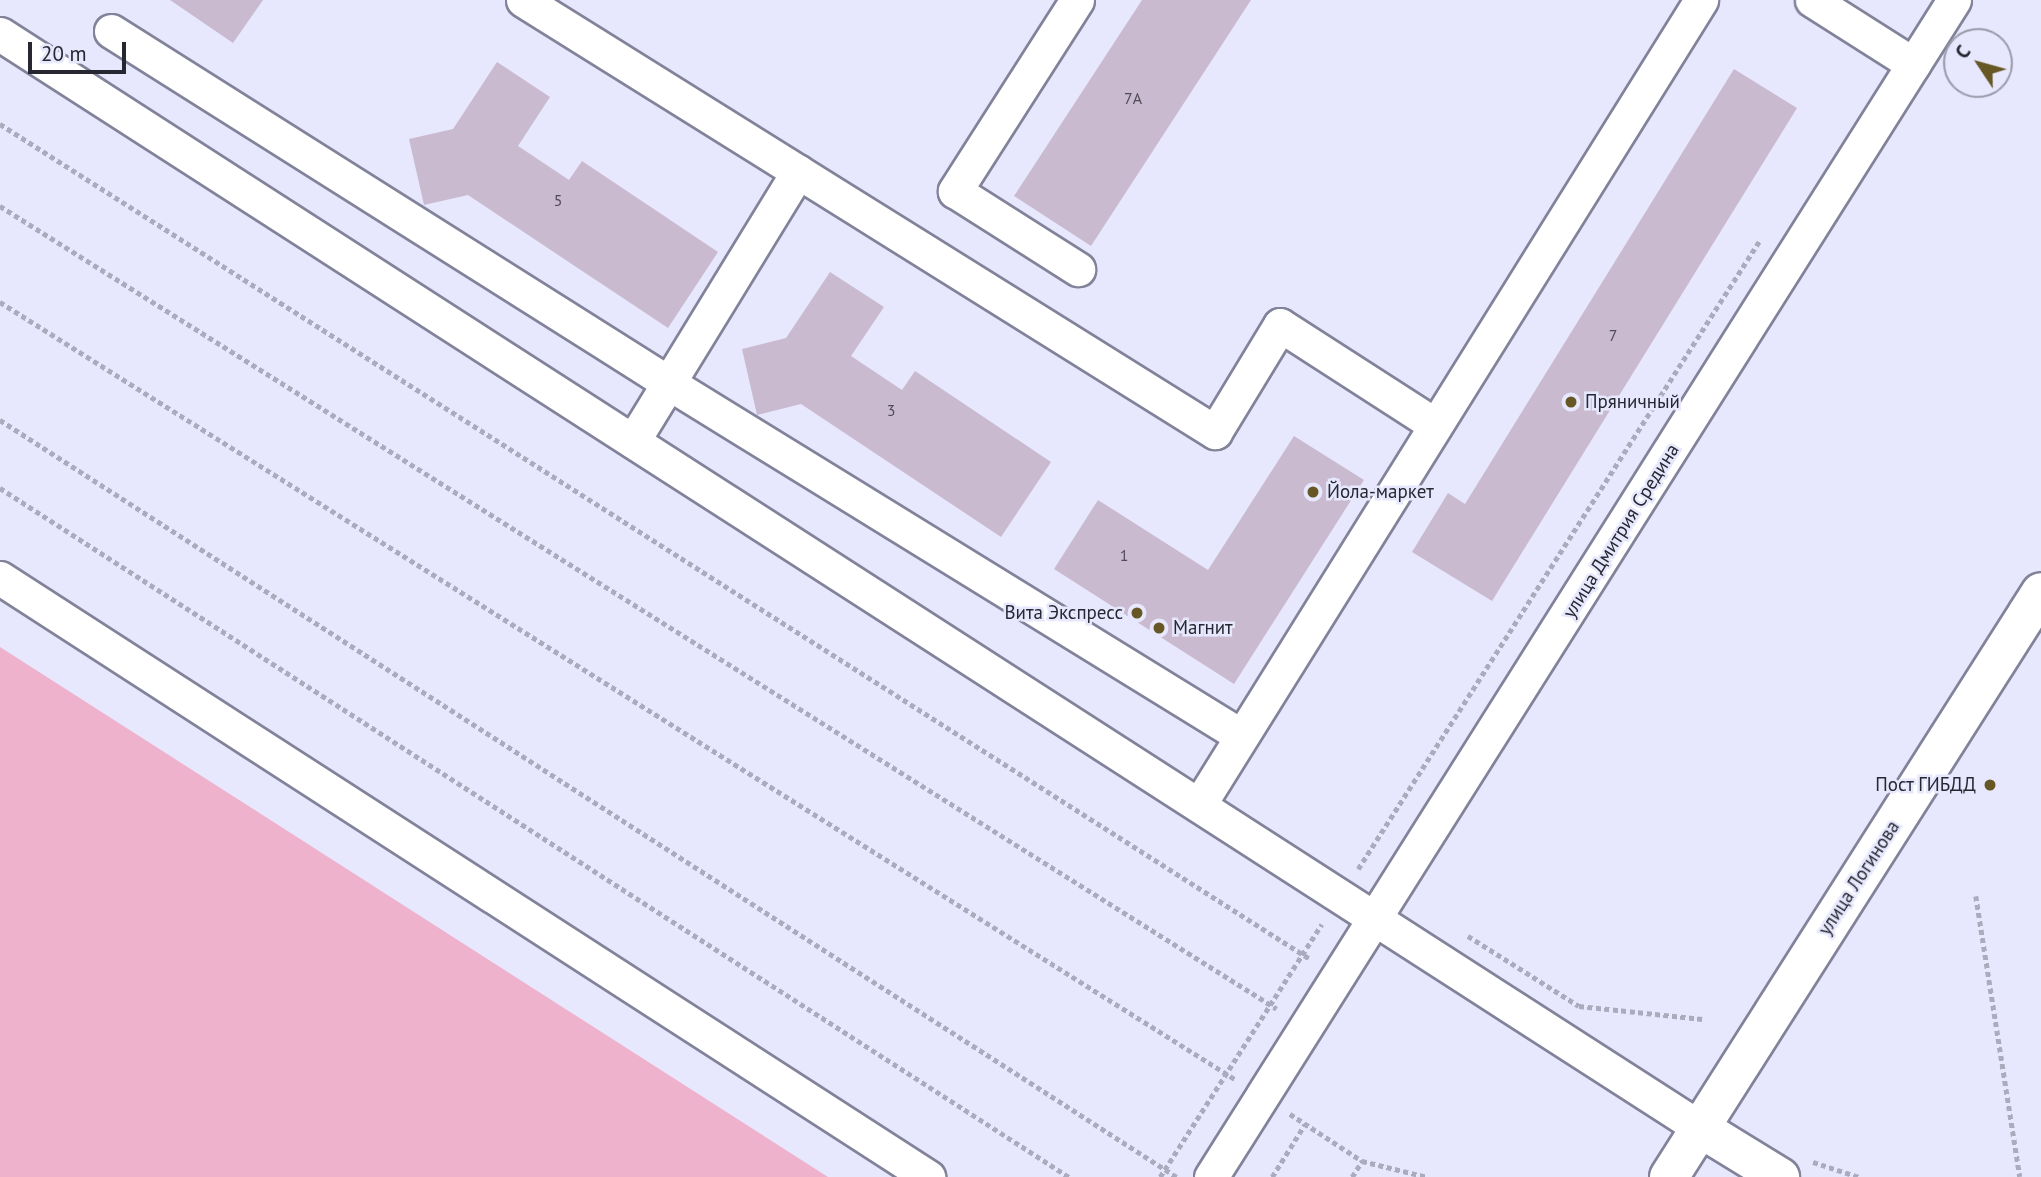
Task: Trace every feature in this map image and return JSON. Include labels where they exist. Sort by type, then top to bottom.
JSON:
[{"type":"main road","name":"улица Логинова","points":[[1669,1177],[2041,593]]},
{"type":"main road","points":[[1700,1128],[1796,1170]]},
{"type":"street","points":[[1077,0],[955,191],[1078,269]]},
{"type":"street","points":[[1199,804],[1701,0]]},
{"type":"street","points":[[1812,0],[1913,64]]},
{"type":"street","name":"улица Дмитрия Средина","points":[[1211,1177],[1396,890],[1954,0]]},
{"type":"street","points":[[543,5],[798,172],[1215,432],[1280,326],[1435,425]]},
{"type":"street","points":[[111,31],[667,382],[1240,735]]},
{"type":"street","points":[[0,34],[1700,1128]]},
{"type":"street","points":[[633,441],[798,172]]},
{"type":"street","points":[[0,578],[928,1177]]},
{"type":"path","points":[[0,124],[1340,978]]},
{"type":"path","points":[[0,206],[1308,1028]]},
{"type":"path","points":[[1160,1177],[1764,233]]},
{"type":"path","points":[[0,302],[1265,1097],[1362,1161],[1427,1177]]},
{"type":"path","points":[[0,420],[1177,1177]]},
{"type":"path","points":[[0,488],[1069,1177]]},
{"type":"path","points":[[1359,866],[1396,890]]},
{"type":"path","points":[[1976,896],[2020,1177]]},
{"type":"path","points":[[1465,934],[1579,1006],[1702,1019]]},
{"type":"path","points":[[1272,1177],[1305,1124]]},
{"type":"path","points":[[1352,1177],[1362,1161]]},
{"type":"path","points":[[1796,1170],[1859,1177]]},
{"type":"shaded area","points":[[0,647],[828,1177],[0,1177]]},
{"type":"building","points":[[170,0],[263,0],[233,43]]},
{"type":"building","points":[[1142,0],[1251,0],[1091,246],[1014,196]]},
{"type":"building","points":[[497,62],[550,97],[518,146],[569,180],[582,161],[718,252],[668,328],[468,195],[424,205],[409,139],[453,129]]},
{"type":"building","points":[[1734,69],[1797,108],[1492,601],[1412,552],[1448,493],[1465,504]]},
{"type":"building","points":[[830,272],[884,307],[851,356],[902,390],[915,371],[1051,462],[1001,537],[801,404],[757,415],[742,349],[786,338]]},
{"type":"building","points":[[1294,436],[1364,480],[1234,684],[1054,569],[1098,500],[1208,570]]},
{"type":"place","name":"Пряничный","points":[[1571,402]]},
{"type":"place","name":"Йола-маркет","points":[[1313,492]]},
{"type":"place","name":"Вита Экспресс","points":[[1137,613]]},
{"type":"place","name":"Магнит","points":[[1159,628]]},
{"type":"place","name":"Пост ГИБДД","points":[[1990,785]]}]
